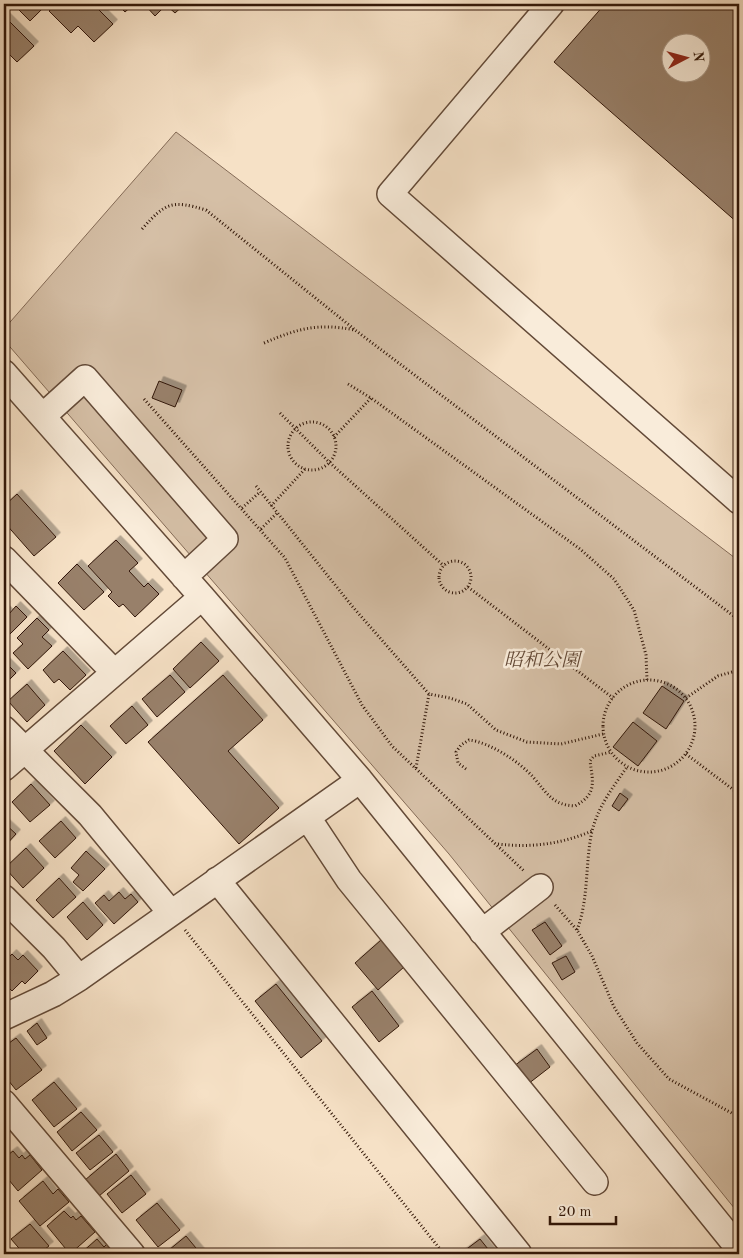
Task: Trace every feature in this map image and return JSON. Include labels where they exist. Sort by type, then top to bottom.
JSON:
[{"type":"street","points":[[550,4],[390,194],[739,501]]},
{"type":"street","points":[[43,416],[85,378],[225,539],[184,577]]},
{"type":"street","points":[[8,384],[43,416],[360,780],[739,1249]]},
{"type":"street","points":[[4,559],[114,672]]},
{"type":"street","points":[[4,768],[202,597]]},
{"type":"street","points":[[4,729],[90,815],[171,913]]},
{"type":"street","points":[[4,1017],[53,994],[79,978],[360,780]]},
{"type":"street","points":[[308,818],[349,880],[595,1182]]},
{"type":"street","points":[[217,880],[519,1254]]},
{"type":"street","points":[[482,932],[540,887]]},
{"type":"street","points":[[4,898],[54,948],[79,978]]},
{"type":"street","points":[[4,1103],[132,1254]]},
{"type":"path","points":[[142,229],[159,211],[180,202],[206,210],[355,330],[739,620]]},
{"type":"path","points":[[264,343],[308,327],[332,325],[355,330]]},
{"type":"path","points":[[348,384],[580,549],[614,579],[634,610],[646,655],[647,680]]},
{"type":"path","points":[[144,398],[285,558],[362,705],[392,746],[498,844],[540,887],[577,930],[592,956],[614,1007],[637,1043],[669,1079],[739,1117]]},
{"type":"path","points":[[334,437],[370,398]]},
{"type":"path","points":[[280,413],[330,462],[444,566]]},
{"type":"path","points":[[309,422],[317,422],[330,430],[334,437],[336,450],[330,462],[318,469],[305,469],[292,459],[288,443],[295,428],[309,422]]},
{"type":"path","points":[[271,506],[305,469]]},
{"type":"path","points":[[256,486],[352,606],[429,694],[467,704],[496,730],[527,742],[561,744],[604,734]]},
{"type":"path","points":[[242,508],[260,492]]},
{"type":"path","points":[[261,529],[277,513]]},
{"type":"path","points":[[450,562],[463,563],[471,574],[468,587],[463,592],[448,592],[440,580],[444,566],[450,562]]},
{"type":"path","points":[[468,587],[613,698]]},
{"type":"path","points":[[686,698],[718,676],[739,670]]},
{"type":"path","points":[[647,680],[668,685],[686,698],[694,716],[694,736],[686,754],[674,766],[658,772],[642,772],[626,767],[610,752],[604,734],[605,715],[613,698],[622,689],[634,683],[647,680]]},
{"type":"path","points":[[416,768],[429,694]]},
{"type":"path","points":[[466,769],[458,763],[456,752],[461,745],[469,740],[480,741],[493,747],[532,775],[545,794],[554,802],[575,806],[585,801],[592,793],[593,780],[590,761],[594,756],[610,752]]},
{"type":"path","points":[[686,754],[739,794]]},
{"type":"path","points":[[577,930],[582,915],[592,830],[603,802],[626,767]]},
{"type":"path","points":[[498,844],[522,847],[569,841],[592,830]]},
{"type":"path","points":[[171,913],[444,1254]]},
{"type":"green space","name":"昭和公園","points":[[176,132],[739,561],[739,1214],[449,854],[4,340],[4,329]]},
{"type":"building","points":[[19,4],[37,4],[42,9],[30,21],[16,7]]},
{"type":"building","points":[[57,4],[93,4],[113,24],[94,42],[78,26],[71,33],[49,11]]},
{"type":"building","points":[[117,4],[134,4],[125,12]]},
{"type":"building","points":[[144,4],[159,4],[163,8],[155,16]]},
{"type":"building","points":[[165,4],[185,4],[175,13]]},
{"type":"building","points":[[605,4],[739,4],[739,224],[554,62]]},
{"type":"building","points":[[4,16],[34,46],[17,62],[4,49]]},
{"type":"building","points":[[159,381],[182,390],[175,407],[152,398]]},
{"type":"building","points":[[17,494],[56,537],[34,556],[4,522],[4,506]]},
{"type":"building","points":[[116,540],[138,563],[129,571],[144,587],[148,583],[159,594],[135,617],[123,604],[119,607],[108,596],[112,592],[88,566]]},
{"type":"building","points":[[77,564],[104,592],[84,610],[58,583]]},
{"type":"building","points":[[16,606],[27,617],[7,637],[4,633],[4,609],[9,614]]},
{"type":"building","points":[[37,618],[49,630],[42,637],[52,646],[28,669],[13,653],[23,644],[17,638]]},
{"type":"building","points":[[201,642],[219,661],[190,688],[173,669]]},
{"type":"building","points":[[63,651],[86,675],[70,690],[59,679],[54,683],[43,670]]},
{"type":"building","points":[[4,661],[16,673],[4,685]]},
{"type":"building","points":[[170,675],[185,692],[157,717],[142,699]]},
{"type":"building","points":[[223,675],[263,720],[228,751],[279,808],[239,844],[148,742]]},
{"type":"building","points":[[27,684],[45,705],[27,722],[8,701]]},
{"type":"building","points":[[662,686],[684,701],[666,729],[643,713]]},
{"type":"building","points":[[132,706],[148,725],[126,744],[110,726]]},
{"type":"building","points":[[633,722],[657,741],[638,766],[613,747]]},
{"type":"building","points":[[81,725],[112,757],[85,784],[54,751]]},
{"type":"building","points":[[31,784],[50,805],[30,822],[12,802]]},
{"type":"building","points":[[620,793],[628,799],[619,811],[612,806]]},
{"type":"building","points":[[61,821],[76,838],[55,858],[39,841]]},
{"type":"building","points":[[4,823],[16,834],[4,847]]},
{"type":"building","points":[[26,848],[44,868],[23,888],[5,868]]},
{"type":"building","points":[[86,851],[105,869],[83,891],[73,882],[79,875],[71,868]]},
{"type":"building","points":[[59,878],[76,897],[53,918],[36,900]]},
{"type":"building","points":[[119,892],[125,899],[131,894],[138,902],[114,924],[95,903],[104,895],[109,901]]},
{"type":"building","points":[[83,902],[103,925],[87,940],[67,917]]},
{"type":"building","points":[[545,922],[562,946],[550,955],[532,930]]},
{"type":"building","points":[[381,940],[404,967],[378,990],[355,963]]},
{"type":"building","points":[[12,954],[18,960],[23,955],[38,971],[25,984],[22,981],[12,991],[4,983],[4,962]]},
{"type":"building","points":[[566,956],[575,972],[562,980],[552,963]]},
{"type":"building","points":[[276,984],[322,1041],[301,1058],[255,1001]]},
{"type":"building","points":[[372,991],[399,1026],[379,1042],[352,1007]]},
{"type":"building","points":[[37,1023],[47,1038],[37,1045],[27,1031]]},
{"type":"building","points":[[16,1038],[42,1070],[16,1090],[4,1075],[4,1045]]},
{"type":"building","points":[[537,1049],[550,1067],[528,1084],[514,1066]]},
{"type":"building","points":[[54,1082],[77,1109],[54,1127],[32,1100]]},
{"type":"building","points":[[81,1112],[97,1130],[72,1151],[57,1132]]},
{"type":"building","points":[[99,1135],[113,1152],[90,1170],[76,1153]]},
{"type":"building","points":[[13,1151],[19,1158],[22,1155],[25,1159],[30,1155],[42,1170],[18,1191],[4,1174],[4,1158]]},
{"type":"building","points":[[116,1154],[129,1171],[99,1196],[85,1180]]},
{"type":"building","points":[[131,1175],[146,1194],[122,1213],[107,1194]]},
{"type":"building","points":[[43,1181],[53,1194],[58,1189],[69,1202],[40,1226],[19,1201]]},
{"type":"building","points":[[157,1203],[180,1230],[158,1247],[136,1220]]},
{"type":"building","points":[[64,1211],[76,1220],[81,1216],[95,1232],[70,1254],[47,1226]]},
{"type":"building","points":[[30,1224],[49,1246],[39,1254],[24,1254],[11,1239]]},
{"type":"building","points":[[186,1236],[201,1254],[164,1254]]},
{"type":"building","points":[[97,1239],[104,1247],[107,1244],[116,1254],[80,1254]]},
{"type":"building","points":[[480,1239],[492,1254],[460,1254]]}]
